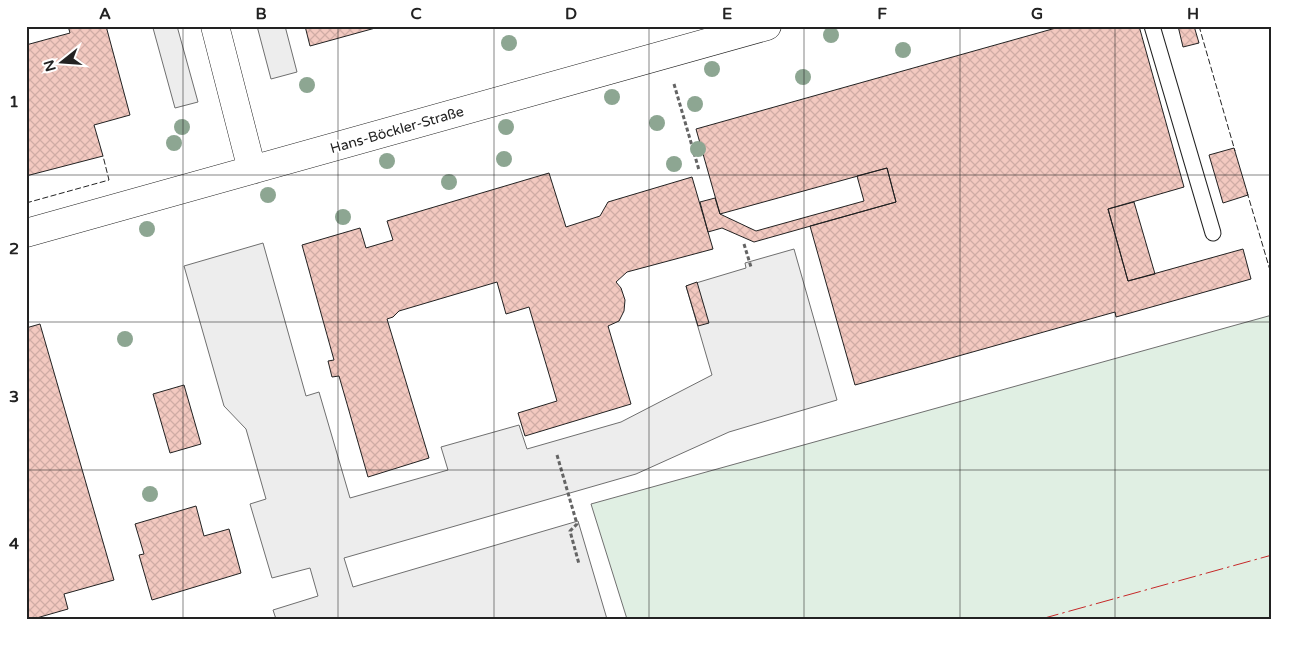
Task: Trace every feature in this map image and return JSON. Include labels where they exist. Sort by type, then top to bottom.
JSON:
[{"type":"street","points":[[215,26],[252,170]]},
{"type":"street","name":"Hans-Böckler-Straße","points":[[26,233],[767,26]]},
{"type":"lane","points":[[1152,26],[1213,233]]},
{"type":"path","points":[[665,55],[699,170]]},
{"type":"path","points":[[744,244],[751,267]]},
{"type":"path","points":[[557,455],[577,524],[570,531],[579,564]]},
{"type":"green space","points":[[1272,315],[1272,619],[627,619],[591,504]]},
{"type":"shaded area","points":[[177,26],[198,102],[175,108],[153,28]]},
{"type":"shaded area","points":[[257,26],[285,26],[297,72],[271,79]]},
{"type":"shaded area","points":[[263,243],[306,396],[319,392],[350,498],[448,470],[441,447],[519,425],[527,449],[621,422],[712,375],[686,286],[746,268],[745,263],[794,249],[837,400],[729,432],[636,474],[344,558],[353,587],[578,521],[607,619],[276,619],[273,610],[318,596],[310,568],[272,578],[250,504],[266,499],[246,429],[224,406],[184,266]]},
{"type":"building","points":[[68,26],[106,26],[130,115],[94,125],[103,156],[26,176],[26,45],[70,33]]},
{"type":"building","points":[[305,26],[378,26],[379,27],[310,46]]},
{"type":"building","points":[[1063,26],[1139,26],[1184,187],[1108,209],[1128,281],[1243,249],[1251,279],[1116,317],[1115,312],[855,385],[810,226],[896,202],[887,168],[720,214],[696,129]]},
{"type":"building","points":[[1178,26],[1194,26],[1199,43],[1183,47]]},
{"type":"building","points":[[1234,148],[1248,195],[1223,203],[1209,155]]},
{"type":"building","points":[[887,168],[896,202],[754,242],[722,228],[708,232],[700,202],[715,198],[720,214],[756,231],[864,201],[857,176]]},
{"type":"building","points":[[549,173],[566,227],[600,216],[608,202],[692,177],[713,249],[627,272],[616,282],[621,288],[625,300],[624,311],[619,321],[608,326],[631,404],[525,436],[518,413],[557,401],[529,307],[506,314],[497,282],[399,311],[393,317],[387,319],[429,458],[368,477],[339,376],[332,377],[328,361],[334,360],[302,245],[360,228],[366,248],[393,240],[387,221]]},
{"type":"building","points":[[1134,202],[1155,274],[1128,281],[1108,209]]},
{"type":"building","points":[[697,282],[709,323],[698,326],[686,286]]},
{"type":"building","points":[[40,324],[114,580],[64,594],[68,609],[33,619],[26,619],[26,328]]},
{"type":"building","points":[[184,385],[201,444],[170,453],[153,394]]},
{"type":"building","points":[[196,506],[204,536],[229,529],[241,573],[152,600],[139,555],[144,554],[135,524]]},
{"type":"fence","points":[[1199,26],[1235,151]]},
{"type":"fence","points":[[26,203],[109,180],[103,156]]},
{"type":"fence","points":[[1247,192],[1272,277]]},
{"type":"power","points":[[1041,619],[1272,555]]}]
